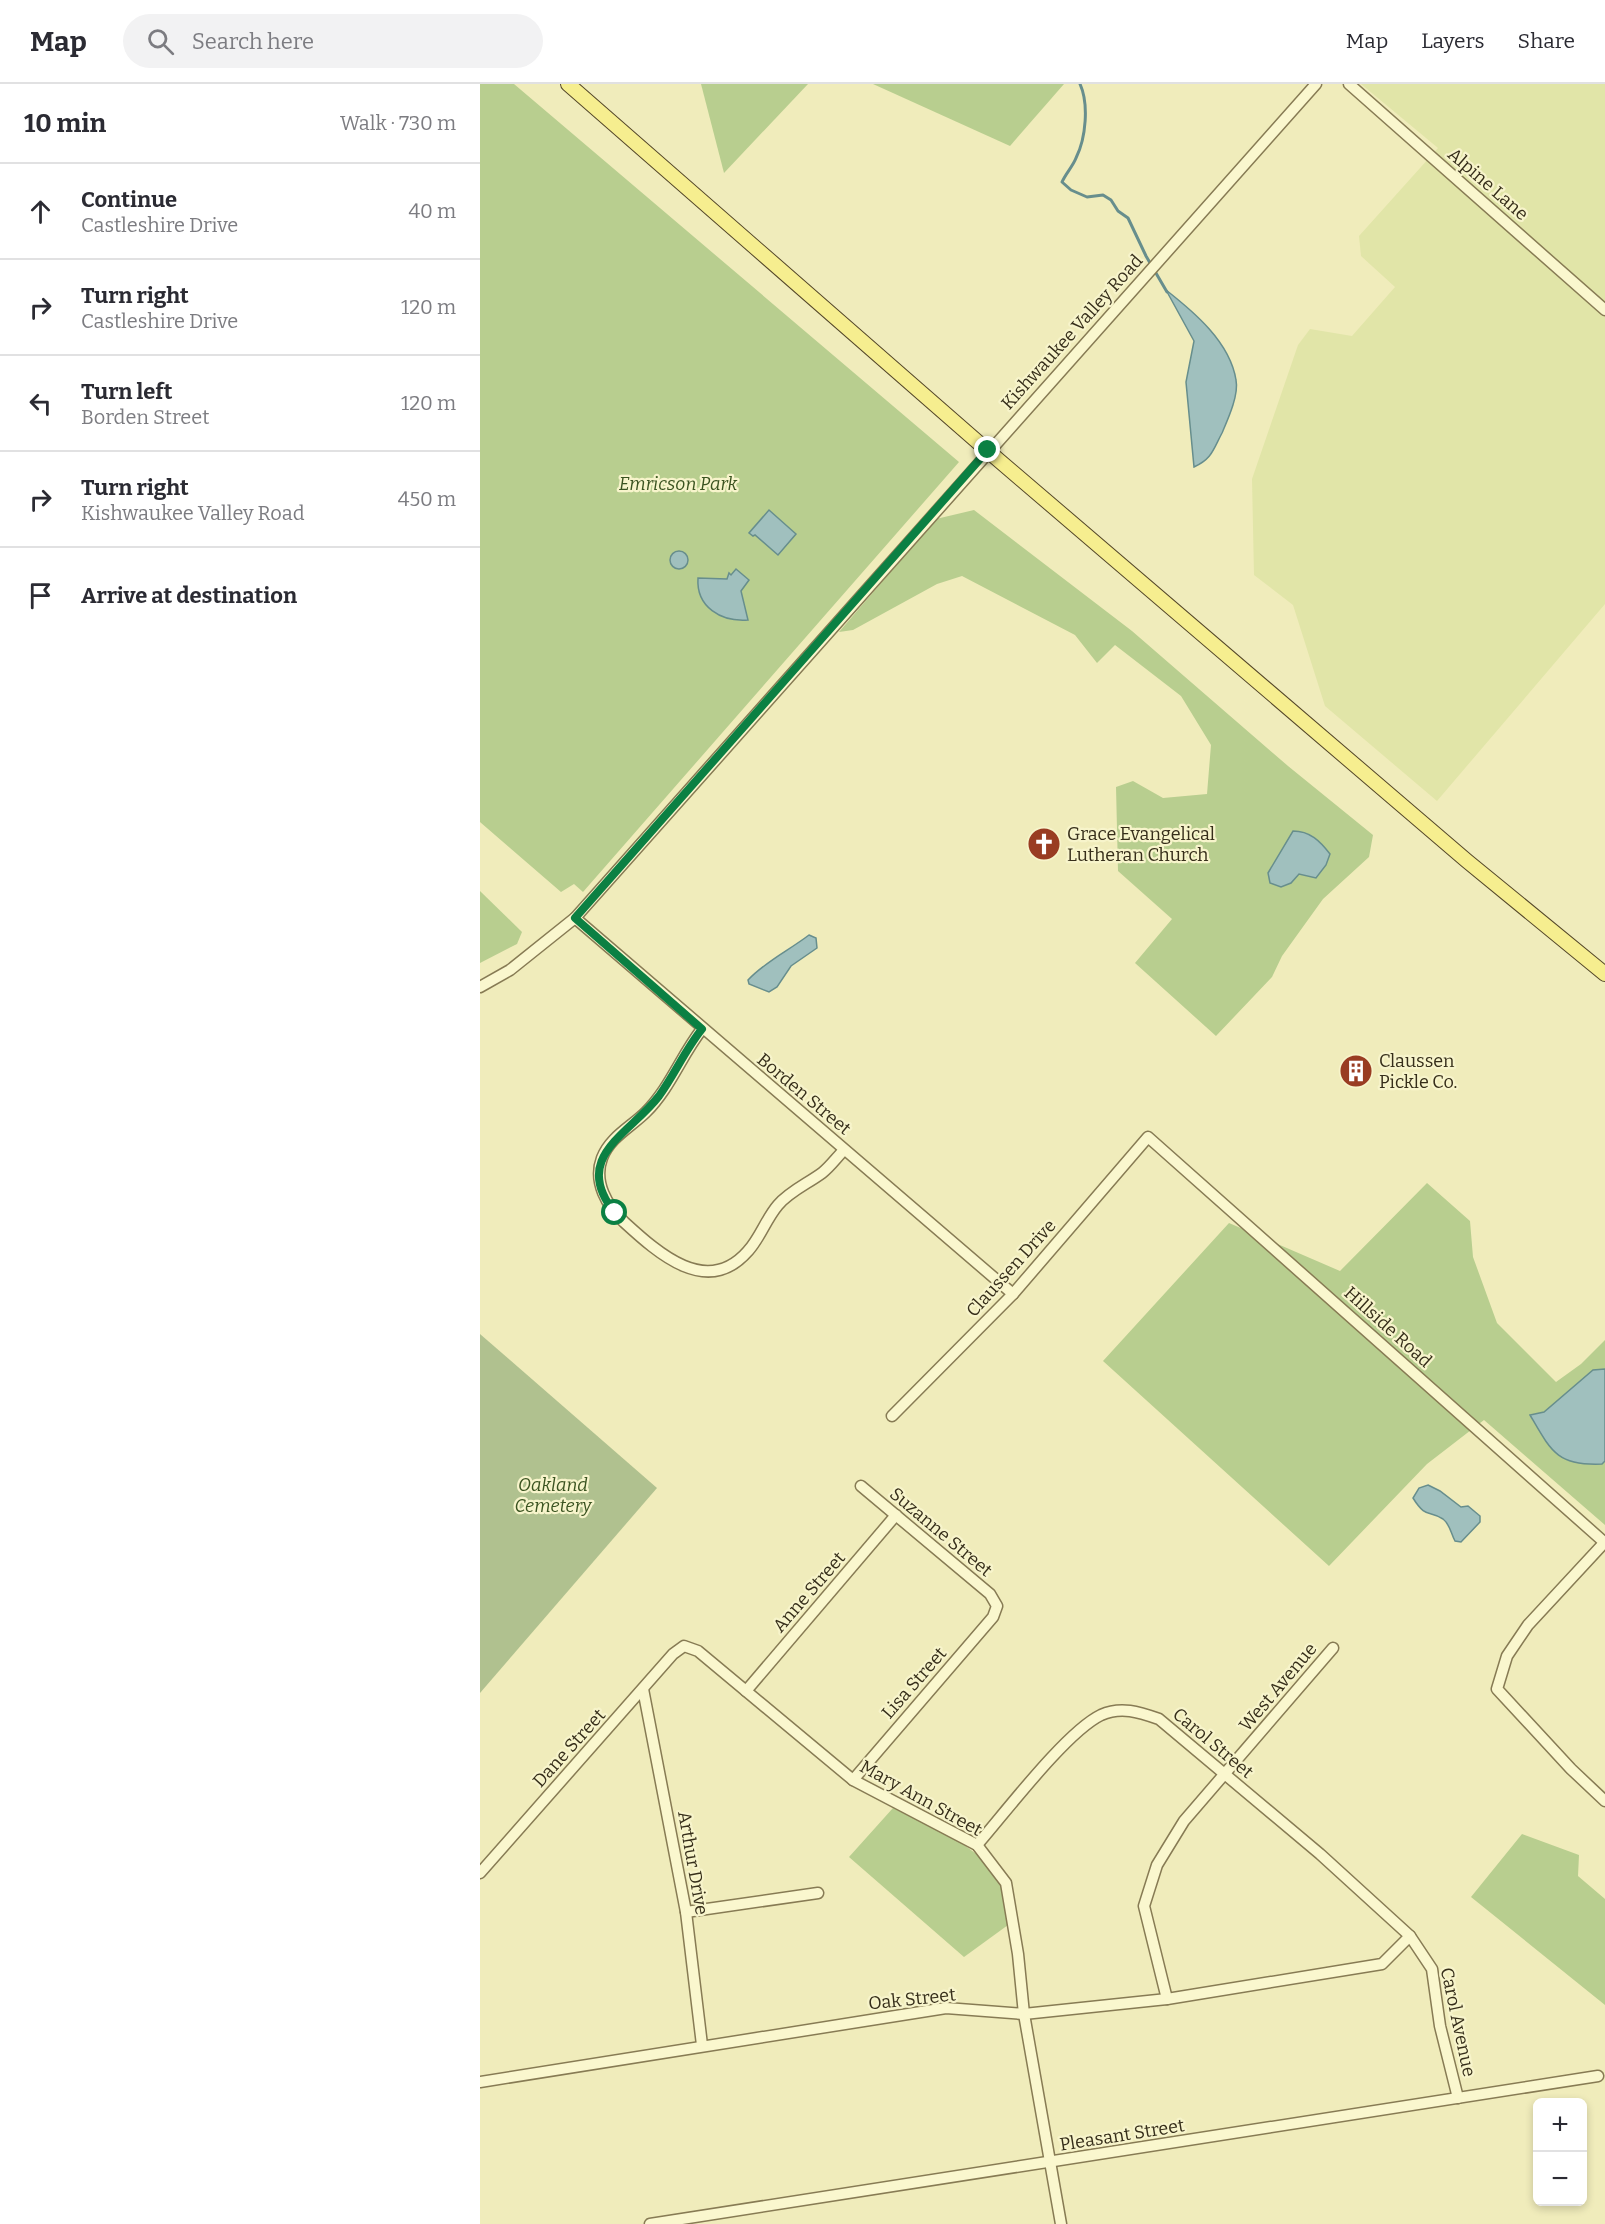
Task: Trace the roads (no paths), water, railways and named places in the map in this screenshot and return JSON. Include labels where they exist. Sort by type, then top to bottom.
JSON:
[{"type":"main road","points":[[568,84],[988,450],[1467,861],[1605,974]]},
{"type":"street","name":"Kishwaukee Valley Road","points":[[480,987],[510,970],[575,918],[988,450],[1316,84]]},
{"type":"street","name":"Alpine Lane","points":[[1349,84],[1605,310]]},
{"type":"street","name":"Borden Street","points":[[575,918],[1013,1294]]},
{"type":"street","points":[[702,1029],[686,1050],[672,1078],[653,1103],[610,1143],[602,1159],[599,1176],[606,1202],[631,1228],[676,1264],[701,1272],[731,1265],[749,1251],[778,1204],[800,1185],[822,1172],[844,1150]]},
{"type":"street","name":"Claussen Drive","points":[[892,1416],[1013,1294],[1148,1137]]},
{"type":"street","name":"Hillside Road","points":[[1148,1137],[1605,1542]]},
{"type":"street","name":"Suzanne Street","points":[[861,1486],[990,1594],[997,1606]]},
{"type":"street","name":"Anne Street","points":[[746,1691],[896,1515]]},
{"type":"street","points":[[1605,1542],[1528,1625],[1507,1656],[1497,1689],[1571,1769],[1605,1801]]},
{"type":"street","name":"Lisa Street","points":[[853,1780],[993,1617],[997,1606]]},
{"type":"street","name":"Mary Ann Street","points":[[684,1646],[698,1651],[853,1780],[977,1845],[1006,1883],[1018,1954],[1024,2014],[1053,2163],[1062,2224]]},
{"type":"street","name":"Dane Street","points":[[480,1873],[673,1654],[684,1646]]},
{"type":"street","name":"West Avenue","points":[[1167,1999],[1144,1906],[1156,1865],[1169,1841],[1333,1648]]},
{"type":"street","name":"Arthur Drive","points":[[643,1689],[686,1912],[702,2045]]},
{"type":"street","name":"Carol Street","points":[[977,1845],[1074,1734],[1101,1715],[1130,1709],[1159,1719],[1320,1854]]},
{"type":"street","name":"Carol Avenue","points":[[1320,1854],[1410,1936],[1432,1969],[1440,2026],[1458,2098]]},
{"type":"street","points":[[686,1912],[818,1893]]},
{"type":"street","name":"Oak Street","points":[[480,2082],[946,2008],[1024,2014],[1167,1999],[1382,1964],[1410,1936]]},
{"type":"street","name":"Pleasant Street","points":[[650,2224],[1053,2163],[1598,2076]]},
{"type":"water","points":[[1166,290],[1199,318],[1219,341],[1232,366],[1237,386],[1230,414],[1214,449],[1208,457],[1194,467],[1186,382],[1194,341]]},
{"type":"water","points":[[769,510],[796,534],[778,555],[755,535],[749,533]]},
{"type":"water","points":[[679,551],[685,554],[688,560],[685,566],[679,569],[673,566],[670,560],[673,554]]},
{"type":"water","points":[[736,569],[749,580],[741,591],[748,620],[729,618],[712,611],[701,597],[698,588],[698,578],[727,579],[729,573],[731,575]]},
{"type":"water","points":[[1293,831],[1305,833],[1314,838],[1330,854],[1326,865],[1316,878],[1299,874],[1291,883],[1281,887],[1270,883],[1268,873]]},
{"type":"water","points":[[809,935],[816,938],[817,948],[791,966],[777,987],[769,992],[749,984],[748,980],[762,967]]},
{"type":"water","points":[[1605,1369],[1605,1461],[1602,1464],[1587,1464],[1565,1459],[1550,1447],[1530,1415],[1544,1412],[1593,1370]]},
{"type":"water","points":[[1428,1485],[1461,1507],[1468,1506],[1480,1516],[1480,1522],[1461,1542],[1455,1541],[1445,1521],[1425,1512],[1417,1505],[1413,1498],[1419,1488]]},
{"type":"waterway","points":[[1080,84],[1085,101],[1084,131],[1076,158],[1062,182],[1071,190],[1087,197],[1103,195],[1111,200],[1118,211],[1128,218],[1167,292]]},
{"type":"place","name":"Grace Evangelical Lutheran Church","points":[[1044,844]]},
{"type":"place","name":"Claussen Pickle Co.","points":[[1356,1071]]},
{"type":"park label","name":"Emricson Park","points":[[678,484]]},
{"type":"park label","name":"Oakland Cemetery","points":[[553,1495]]}]
